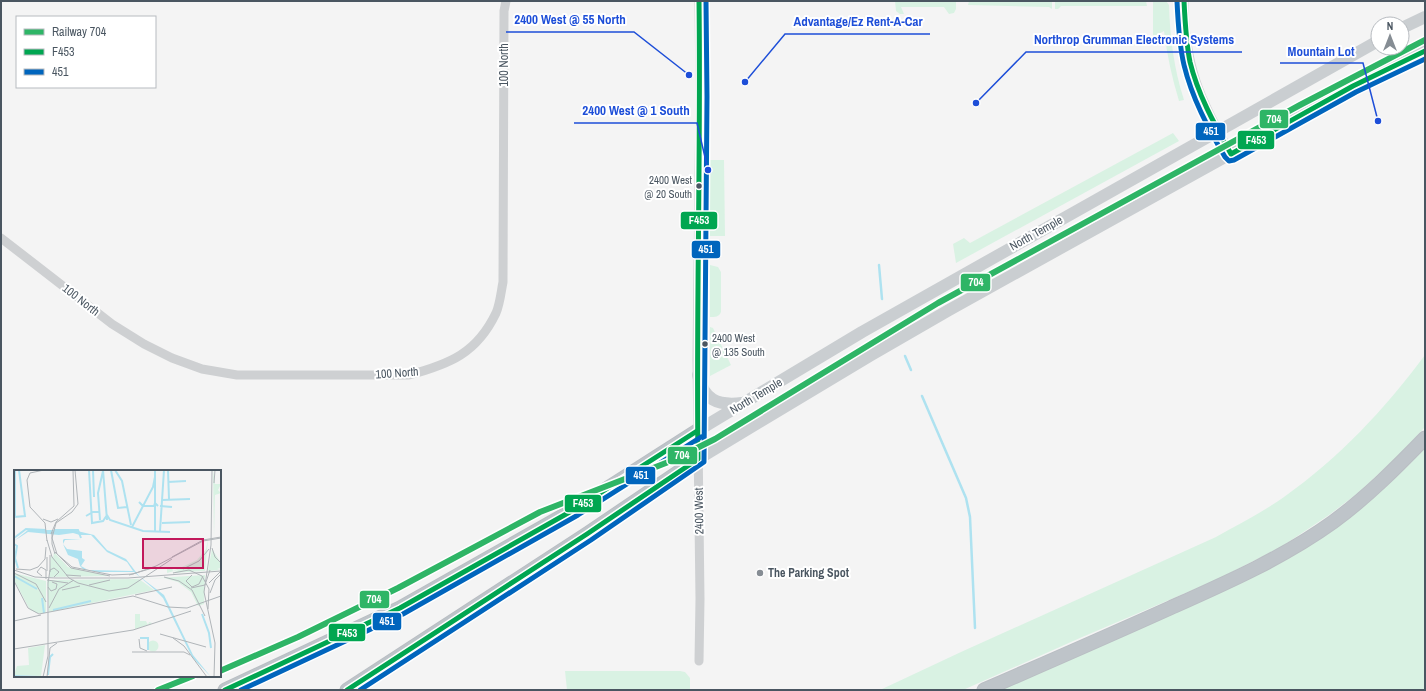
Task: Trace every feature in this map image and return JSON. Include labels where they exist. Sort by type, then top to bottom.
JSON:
[{"type":"highway","points":[[226,690],[400,608],[575,509],[697,431]]},
{"type":"highway","points":[[984,690],[1218,587],[1258,567],[1333,522],[1394,470],[1425,438]]},
{"type":"highway","points":[[347,690],[698,460]]},
{"type":"main road","points":[[1410,25],[1425,18]]},
{"type":"main road","name":"North Temple","points":[[697,431],[862,332],[1370,46]]},
{"type":"main road","name":"North Temple","points":[[698,460],[877,351],[1048,254],[1353,86],[1425,50]]},
{"type":"main road","points":[[698,375],[703,390],[711,398],[728,404],[745,402]]},
{"type":"street","name":"100 North","points":[[1,238],[112,324],[144,344],[172,358],[202,369],[237,374],[409,374],[433,369],[454,360],[482,337],[497,311],[503,282],[504,11],[506,1]]},
{"type":"street","name":"2400 West","points":[[699,1],[700,97],[697,431],[700,661]]},
{"type":"street","points":[[1184,1],[1186,42],[1193,74],[1202,99],[1231,154]]},
{"type":"green space","points":[[895,1],[956,1],[956,9],[954,13],[949,14],[944,7],[901,7],[904,14],[900,14],[896,11]]},
{"type":"green space","points":[[969,1],[1052,1],[1052,9],[1049,7],[968,5]]},
{"type":"green space","points":[[1055,1],[1146,1],[1147,6],[1061,6],[1058,9],[1055,9]]},
{"type":"green space","points":[[1153,1],[1166,1],[1169,5],[1173,53],[1184,100],[1179,101],[1176,92],[1168,58],[1164,31],[1153,37]]},
{"type":"green space","points":[[1173,133],[1179,141],[956,263],[953,244],[964,238],[970,243]]},
{"type":"green space","points":[[710,160],[724,160],[725,236],[710,236]]},
{"type":"green space","points":[[710,247],[721,247],[721,255],[710,256]]},
{"type":"green space","points":[[710,265],[718,267],[721,272],[721,312],[718,316],[714,317],[710,317]]},
{"type":"green space","points":[[710,327],[713,328],[731,365],[710,376]]},
{"type":"green space","points":[[1425,355],[1425,427],[1400,454],[1358,493],[1329,515],[1281,547],[1216,580],[963,690],[880,690],[1216,537],[1268,508],[1324,466],[1360,432],[1394,394]]},
{"type":"green space","points":[[1425,448],[1425,690],[993,690],[1213,596],[1289,558],[1323,537],[1369,502],[1398,476]]},
{"type":"green space","points":[[565,671],[680,671],[685,672],[690,678],[690,690],[567,690]]},
{"type":"waterway","points":[[879,265],[882,299]]},
{"type":"waterway","points":[[905,356],[911,370]]},
{"type":"waterway","points":[[922,396],[966,498],[970,517],[975,628]]},
{"type":"rail line","name":"704","points":[[221,671],[298,637],[398,588],[540,512],[671,461],[715,439],[938,303],[1300,105],[1425,40]]},
{"type":"rail line","name":"704","points":[[158,690],[190,677]]},
{"type":"transit line","name":"F453","points":[[347,690],[587,534],[698,459],[699,1]]},
{"type":"transit line","name":"451","points":[[360,690],[591,540],[704,462],[707,97],[706,1]]},
{"type":"transit line","name":"451","points":[[1177,1],[1182,57],[1187,77],[1207,124],[1225,157],[1229,161],[1234,160],[1356,92],[1425,59]]},
{"type":"transit line","name":"F453","points":[[1184,1],[1185,24],[1193,74],[1208,110],[1231,154],[1353,86],[1425,51]]},
{"type":"transit line","name":"F453","points":[[225,690],[400,608],[575,509],[697,431]]},
{"type":"transit line","name":"451","points":[[241,690],[403,614],[578,515],[701,437]]},
{"type":"place","name":"2400 West @ 55 North","points":[[689,75]]},
{"type":"place","name":"Advantage/Ez Rent-A-Car","points":[[745,82]]},
{"type":"place","name":"Northrop Grumman Electronic Systems","points":[[976,103]]},
{"type":"place","name":"Mountain Lot","points":[[1378,121]]},
{"type":"place","name":"2400 West @ 1 South","points":[[708,170]]},
{"type":"place","name":"2400 West @ 20 South","points":[[699,186]]},
{"type":"place","name":"2400 West @ 135 South","points":[[705,344]]},
{"type":"place","name":"The Parking Spot","points":[[760,573]]}]
